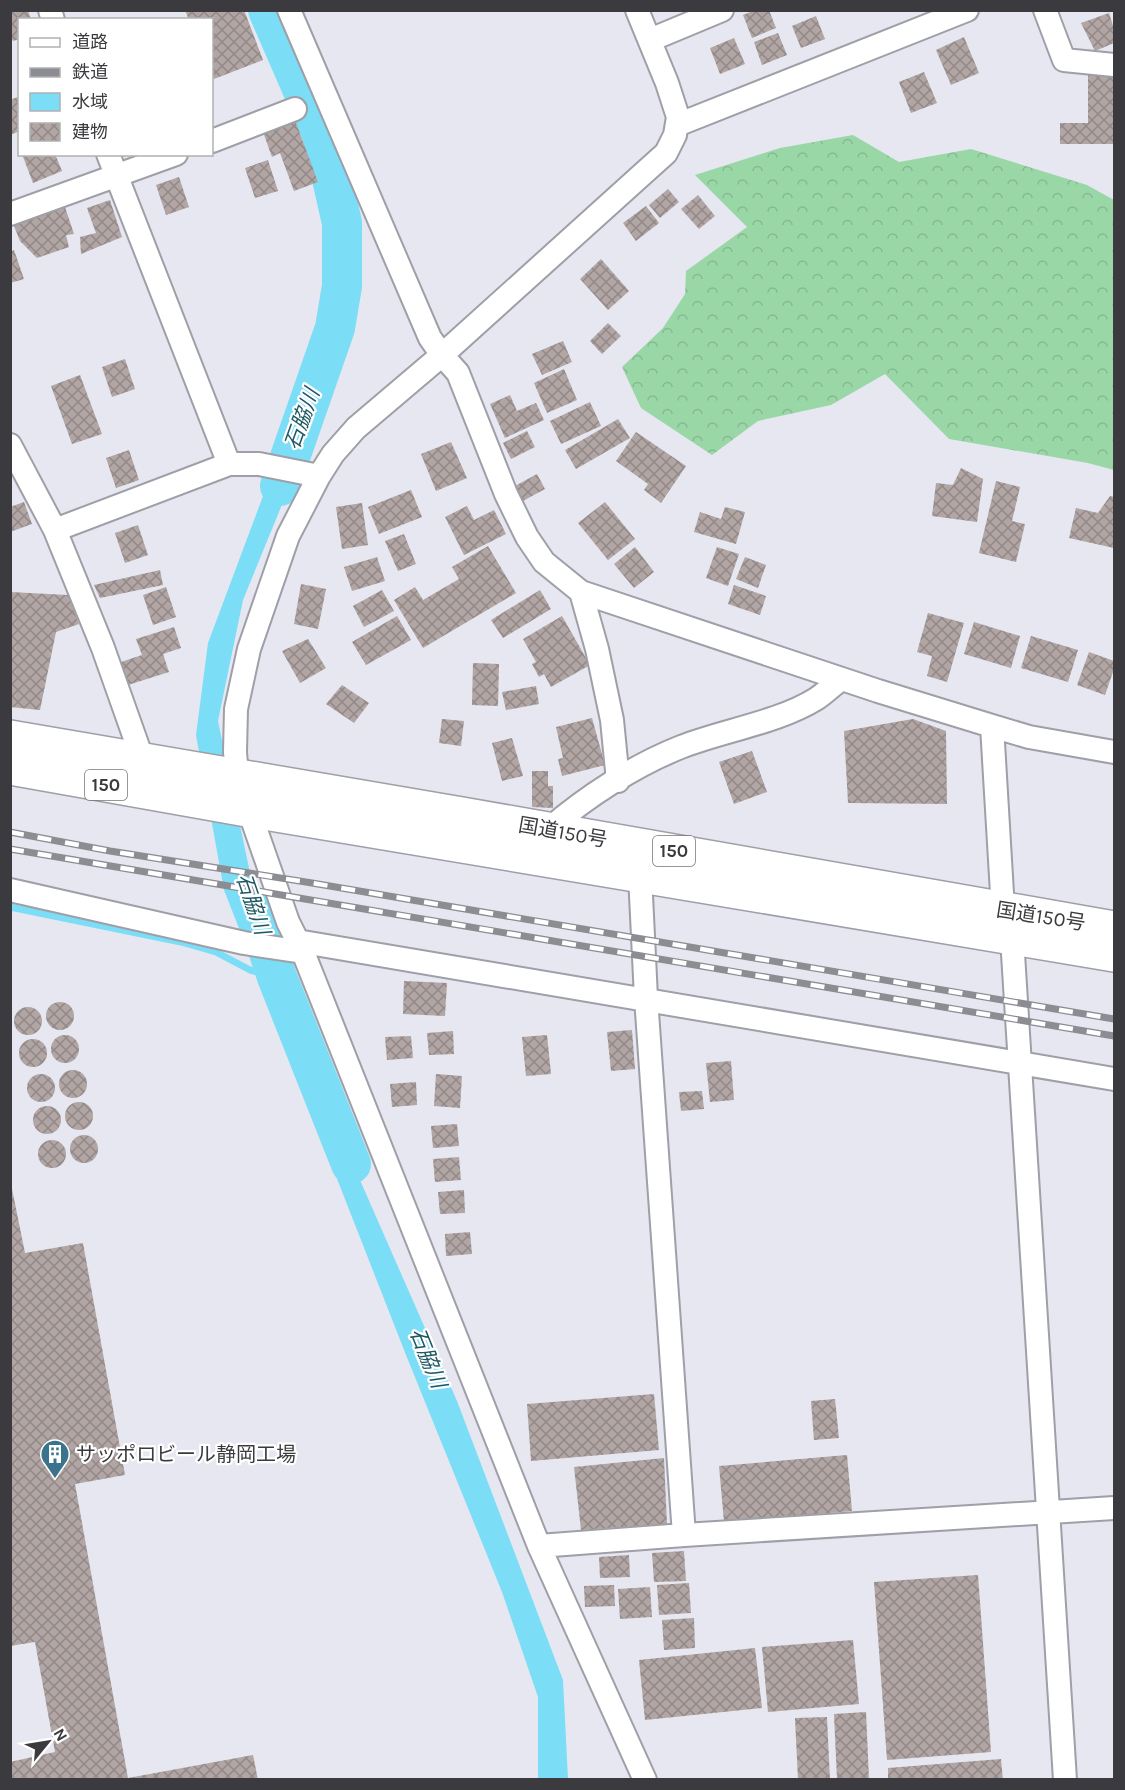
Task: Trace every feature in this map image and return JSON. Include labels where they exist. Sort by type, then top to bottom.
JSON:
[{"type":"highway","name":"国道150号","points":[[10,737],[549,829],[1007,924],[1114,955]]},
{"type":"highway","name":"国道150号","points":[[10,768],[245,810],[640,875],[1007,924],[1114,928]]},
{"type":"street","points":[[289,10],[430,338],[458,373],[506,494],[527,537],[544,562],[581,592],[840,679],[1029,737],[1114,752]]},
{"type":"street","points":[[637,10],[667,82],[678,117],[675,135],[666,153],[442,355],[356,428],[333,454],[288,536],[249,649],[236,710],[235,776],[245,810],[288,922],[300,946],[539,1546],[645,1779]]},
{"type":"street","points":[[650,40],[722,10]]},
{"type":"street","points":[[677,125],[967,10]]},
{"type":"street","points":[[1045,10],[1064,60],[1114,65]]},
{"type":"street","points":[[213,141],[295,109]]},
{"type":"street","points":[[109,156],[229,464]]},
{"type":"street","points":[[10,214],[171,156]]},
{"type":"street","points":[[10,445],[55,530],[103,648],[142,758]]},
{"type":"street","points":[[55,530],[229,464],[260,464],[319,476]]},
{"type":"street","points":[[581,592],[597,649],[612,720],[618,780]]},
{"type":"street","points":[[549,829],[577,805],[680,747],[790,712],[816,699],[840,679]]},
{"type":"street","points":[[992,726],[1020,1063],[1065,1779]]},
{"type":"street","points":[[640,875],[646,998],[684,1535]]},
{"type":"street","points":[[10,890],[244,943],[300,946],[646,998],[1114,1079]]},
{"type":"street","points":[[539,1546],[1114,1508]]},
{"type":"green space","points":[[853,135],[899,162],[971,149],[1087,185],[1114,200],[1114,470],[1088,463],[949,439],[885,374],[831,405],[758,421],[712,455],[641,408],[622,367],[663,328],[685,294],[686,271],[747,227],[695,175],[780,148]]},
{"type":"water","points":[[309,431],[308,441],[243,600],[218,721],[273,982],[457,1401],[563,1680],[568,1779],[538,1779],[538,1697],[502,1592],[406,1355],[224,890],[196,735],[208,643],[284,440]]},
{"type":"building","points":[[10,10],[28,10],[30,18],[18,18],[18,40],[13,41],[10,35]]},
{"type":"building","points":[[185,10],[244,10],[263,60],[214,79],[213,18],[188,18]]},
{"type":"building","points":[[755,10],[769,10],[776,28],[752,38],[743,15]]},
{"type":"building","points":[[1109,13],[1114,29],[1114,43],[1095,51],[1081,23]]},
{"type":"building","points":[[816,16],[825,39],[801,48],[792,26]]},
{"type":"building","points":[[778,33],[787,55],[762,65],[754,42]]},
{"type":"building","points":[[964,37],[979,73],[951,85],[936,50]]},
{"type":"building","points":[[734,38],[745,64],[720,74],[710,48]]},
{"type":"building","points":[[924,72],[937,103],[911,113],[899,82]]},
{"type":"building","points":[[1088,74],[1114,74],[1114,144],[1060,144],[1060,123],[1088,123]]},
{"type":"building","points":[[18,97],[18,132],[10,135],[10,100]]},
{"type":"building","points":[[295,120],[318,182],[294,191],[280,153],[272,157],[263,132]]},
{"type":"building","points":[[23,156],[56,156],[62,171],[33,183]]},
{"type":"building","points":[[268,160],[278,191],[255,198],[245,168]]},
{"type":"building","points":[[179,177],[189,207],[166,215],[156,185]]},
{"type":"building","points":[[668,189],[679,202],[660,218],[649,205]]},
{"type":"building","points":[[698,195],[715,216],[699,229],[681,209]]},
{"type":"building","points":[[110,200],[122,237],[81,254],[80,237],[96,233],[87,208]]},
{"type":"building","points":[[646,206],[659,223],[636,241],[623,223]]},
{"type":"building","points":[[65,207],[74,234],[66,235],[69,247],[37,258],[20,241],[12,221]]},
{"type":"building","points":[[14,250],[24,279],[10,283],[10,252]]},
{"type":"building","points":[[601,259],[629,291],[608,310],[580,279]]},
{"type":"building","points":[[608,323],[621,336],[602,354],[590,341]]},
{"type":"building","points":[[563,341],[572,362],[542,375],[532,354]]},
{"type":"building","points":[[125,359],[135,389],[112,397],[102,367]]},
{"type":"building","points":[[564,369],[577,400],[547,413],[534,383]]},
{"type":"building","points":[[80,375],[102,434],[72,444],[51,386]]},
{"type":"building","points":[[510,395],[517,411],[536,403],[544,420],[505,438],[490,404]]},
{"type":"building","points":[[590,402],[601,426],[561,444],[550,421]]},
{"type":"building","points":[[618,419],[630,438],[576,469],[565,450]]},
{"type":"building","points":[[527,431],[535,447],[511,459],[503,443]]},
{"type":"building","points":[[636,432],[686,466],[661,503],[644,490],[648,484],[616,461]]},
{"type":"building","points":[[451,442],[467,478],[436,491],[421,454]]},
{"type":"building","points":[[129,450],[139,480],[116,488],[106,458]]},
{"type":"building","points":[[961,468],[983,479],[977,522],[932,516],[936,483],[953,485]]},
{"type":"building","points":[[537,474],[545,489],[523,501],[515,486]]},
{"type":"building","points":[[996,481],[1020,487],[1012,521],[1025,524],[1016,562],[979,553]]},
{"type":"building","points":[[411,490],[422,517],[379,534],[368,507]]},
{"type":"building","points":[[1110,496],[1114,497],[1114,548],[1069,538],[1076,508],[1098,513]]},
{"type":"building","points":[[24,502],[32,524],[10,532],[10,507]]},
{"type":"building","points":[[605,502],[635,539],[608,560],[578,523]]},
{"type":"building","points":[[362,503],[368,545],[342,549],[336,507]]},
{"type":"building","points":[[467,506],[474,520],[494,510],[506,534],[464,555],[445,517]]},
{"type":"building","points":[[725,507],[745,512],[736,544],[694,532],[700,512],[721,519]]},
{"type":"building","points":[[138,525],[148,555],[125,563],[115,533]]},
{"type":"building","points":[[404,534],[416,564],[398,571],[385,541]]},
{"type":"building","points":[[488,546],[516,593],[423,648],[394,600],[415,587],[423,600],[459,579],[452,567]]},
{"type":"building","points":[[635,547],[654,572],[634,588],[614,564]]},
{"type":"building","points":[[717,547],[739,554],[728,586],[706,578]]},
{"type":"building","points":[[377,557],[385,581],[352,591],[344,567]]},
{"type":"building","points":[[745,557],[766,565],[758,588],[736,579]]},
{"type":"building","points":[[160,570],[163,585],[100,598],[94,585]]},
{"type":"building","points":[[301,584],[326,589],[318,629],[294,624]]},
{"type":"building","points":[[734,585],[766,596],[760,615],[728,604]]},
{"type":"building","points":[[166,587],[176,617],[153,625],[143,595]]},
{"type":"building","points":[[382,590],[394,611],[364,627],[353,606]]},
{"type":"building","points":[[540,590],[551,609],[503,638],[491,620]]},
{"type":"building","points":[[10,592],[68,595],[79,624],[56,632],[40,710],[10,707]]},
{"type":"building","points":[[928,613],[964,623],[947,682],[927,676],[932,656],[917,652]]},
{"type":"building","points":[[397,616],[411,640],[366,665],[352,642]]},
{"type":"building","points":[[562,616],[590,665],[551,687],[544,674],[539,677],[532,664],[536,662],[523,639]]},
{"type":"building","points":[[974,622],[1020,636],[1011,668],[964,654]]},
{"type":"building","points":[[174,627],[181,648],[163,654],[169,672],[128,685],[121,662],[142,655],[136,639]]},
{"type":"building","points":[[1031,636],[1078,650],[1068,682],[1021,668]]},
{"type":"building","points":[[308,639],[326,668],[300,683],[282,651]]},
{"type":"building","points":[[1089,652],[1114,661],[1114,669],[1105,695],[1077,685]]},
{"type":"building","points":[[473,663],[499,664],[498,706],[472,705]]},
{"type":"building","points":[[342,685],[369,703],[354,723],[326,704]]},
{"type":"building","points":[[536,686],[539,704],[506,710],[502,692]]},
{"type":"building","points":[[592,718],[605,765],[562,776],[558,759],[563,758],[556,727]]},
{"type":"building","points":[[442,719],[464,721],[461,746],[439,743]]},
{"type":"building","points":[[913,719],[946,731],[947,804],[848,803],[844,731]]},
{"type":"building","points":[[512,738],[523,776],[502,781],[492,743]]},
{"type":"building","points":[[752,751],[767,792],[734,804],[719,762]]},
{"type":"building","points":[[532,771],[548,771],[548,786],[553,786],[553,808],[532,807]]},
{"type":"building","points":[[404,981],[447,983],[445,1016],[403,1014]]},
{"type":"building","points":[[60,1002],[70,1006],[74,1016],[70,1026],[60,1030],[50,1026],[46,1016],[50,1006]]},
{"type":"building","points":[[28,1007],[38,1011],[42,1021],[38,1031],[28,1035],[18,1031],[14,1021],[18,1011]]},
{"type":"building","points":[[632,1030],[635,1069],[611,1071],[607,1032]]},
{"type":"building","points":[[453,1031],[454,1054],[429,1055],[427,1033]]},
{"type":"building","points":[[65,1035],[75,1039],[79,1049],[75,1059],[65,1063],[55,1059],[51,1049],[55,1039]]},
{"type":"building","points":[[547,1035],[551,1074],[526,1076],[522,1037]]},
{"type":"building","points":[[411,1036],[413,1058],[387,1060],[385,1037]]},
{"type":"building","points":[[33,1039],[43,1043],[47,1053],[43,1063],[33,1067],[23,1063],[19,1053],[23,1043]]},
{"type":"building","points":[[731,1061],[734,1100],[710,1102],[706,1063]]},
{"type":"building","points":[[73,1070],[83,1074],[87,1084],[83,1094],[73,1098],[63,1094],[59,1084],[63,1074]]},
{"type":"building","points":[[41,1074],[51,1078],[55,1088],[51,1098],[41,1102],[31,1098],[27,1088],[31,1078]]},
{"type":"building","points":[[436,1074],[462,1076],[460,1108],[434,1106]]},
{"type":"building","points":[[416,1082],[417,1105],[392,1107],[390,1084]]},
{"type":"building","points":[[702,1091],[704,1109],[681,1111],[679,1092]]},
{"type":"building","points":[[79,1102],[89,1106],[93,1116],[89,1126],[79,1130],[69,1126],[65,1116],[69,1106]]},
{"type":"building","points":[[47,1106],[57,1110],[61,1120],[57,1130],[47,1134],[37,1130],[33,1120],[37,1110]]},
{"type":"building","points":[[457,1124],[459,1146],[433,1148],[431,1126]]},
{"type":"building","points":[[84,1135],[94,1139],[98,1149],[94,1159],[84,1163],[74,1159],[70,1149],[74,1139]]},
{"type":"building","points":[[52,1140],[62,1144],[66,1154],[62,1164],[52,1168],[42,1164],[38,1154],[42,1144]]},
{"type":"building","points":[[459,1157],[461,1180],[435,1182],[433,1159]]},
{"type":"building","name":"サッポロビール静岡工場","points":[[10,1179],[25,1253],[83,1243],[125,1475],[75,1484],[128,1778],[253,1755],[258,1780],[10,1780],[10,1762],[55,1752],[35,1642],[10,1646]]},
{"type":"building","points":[[464,1190],[465,1213],[440,1214],[438,1192]]},
{"type":"building","points":[[470,1232],[472,1254],[446,1256],[445,1234]]},
{"type":"building","points":[[654,1394],[659,1450],[531,1461],[527,1404]]},
{"type":"building","points":[[835,1399],[839,1438],[814,1440],[811,1401]]},
{"type":"building","points":[[847,1455],[852,1511],[724,1522],[719,1466]]},
{"type":"building","points":[[664,1458],[667,1524],[581,1530],[574,1467]]},
{"type":"building","points":[[684,1551],[686,1581],[654,1582],[652,1553]]},
{"type":"building","points":[[629,1555],[630,1577],[600,1578],[599,1557]]},
{"type":"building","points":[[978,1575],[991,1752],[887,1760],[874,1582]]},
{"type":"building","points":[[689,1583],[691,1613],[659,1615],[657,1585]]},
{"type":"building","points":[[614,1585],[615,1606],[585,1607],[584,1586]]},
{"type":"building","points":[[650,1587],[652,1617],[620,1619],[618,1589]]},
{"type":"building","points":[[694,1618],[695,1648],[664,1650],[662,1620]]},
{"type":"building","points":[[853,1640],[859,1704],[768,1712],[762,1647]]},
{"type":"building","points":[[755,1648],[762,1708],[645,1720],[639,1660]]},
{"type":"building","points":[[866,1712],[869,1779],[837,1780],[834,1714]]},
{"type":"building","points":[[827,1717],[830,1780],[798,1780],[795,1718]]},
{"type":"building","points":[[1001,1759],[1003,1780],[888,1780],[888,1768]]},
{"type":"waterway","name":"石脇川","points":[[268,10],[322,134],[342,223],[342,286],[335,328],[280,486]]},
{"type":"waterway","points":[[10,907],[181,942],[216,952],[250,970],[277,977]]},
{"type":"waterway","name":"石脇川","points":[[254,907],[277,977],[351,1164]]},
{"type":"railway","points":[[10,832],[110,851],[1114,1019]]},
{"type":"railway","points":[[10,849],[1114,1036]]},
{"type":"place","name":"サッポロビール静岡工場","points":[[55,1480]]}]
